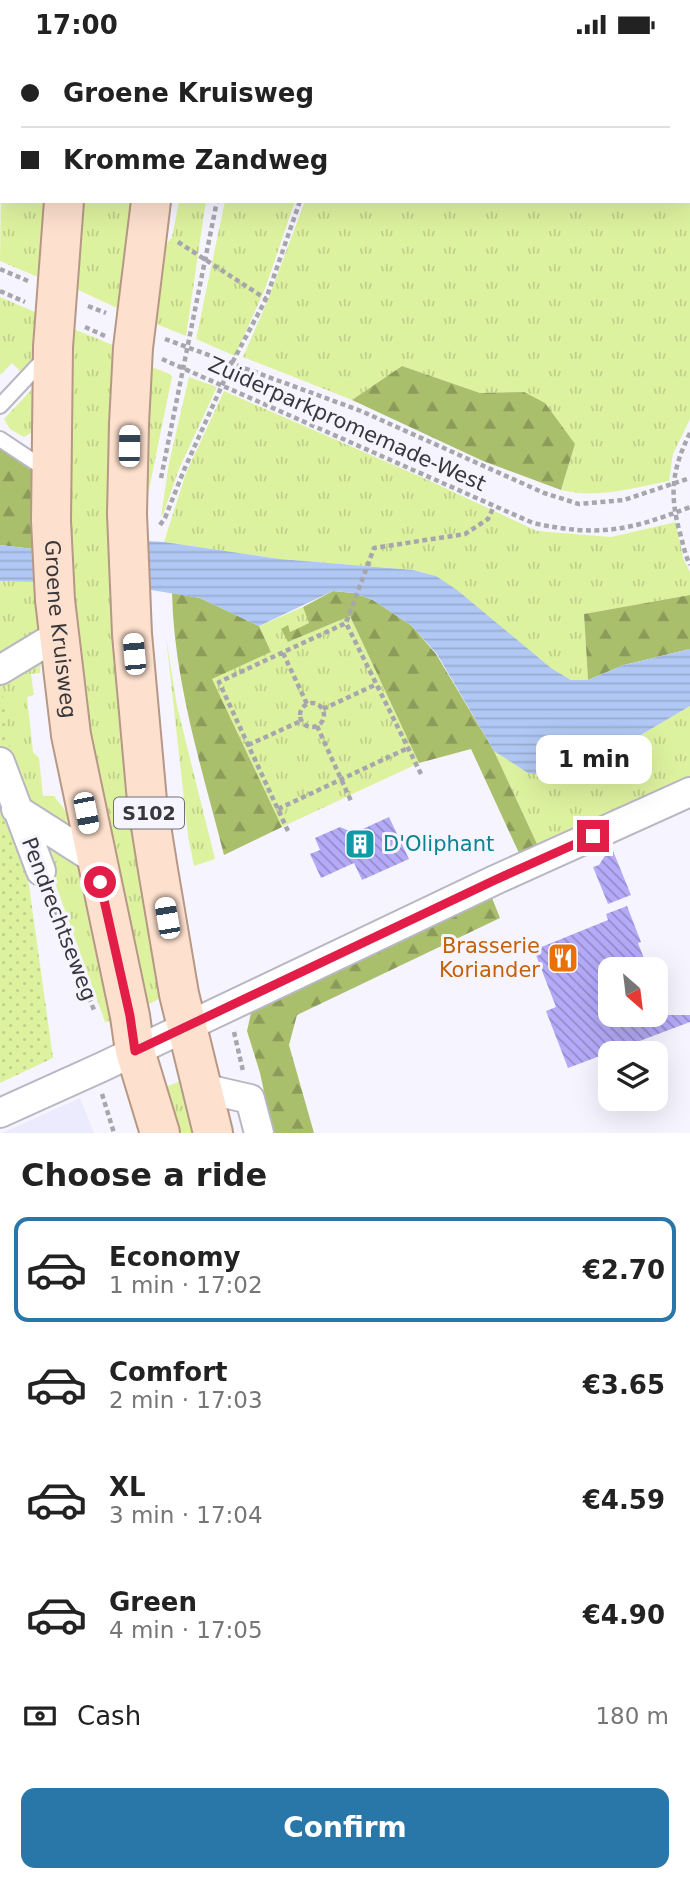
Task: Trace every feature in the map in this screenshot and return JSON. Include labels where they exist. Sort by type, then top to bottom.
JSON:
[{"type":"main road","name":"Groene Kruisweg","points":[[64,203],[56,318],[51,474],[57,617],[71,734],[135,1051]]},
{"type":"main road","name":"S102","points":[[151,203],[135,337],[142,520],[131,597],[147,801],[179,993],[213,1133]]},
{"type":"main road","name":"S102","points":[[135,1051],[160,1133]]},
{"type":"street","points":[[0,670],[57,617]]},
{"type":"street","name":"Pendrechtseweg","points":[[0,762],[41,871]]},
{"type":"street","points":[[0,1112],[495,880],[690,792]]},
{"type":"street","name":"Pendrechtseweg","points":[[16,809],[96,860]]},
{"type":"street","points":[[202,1087],[250,1100],[259,1133]]},
{"type":"lane","points":[[0,406],[36,370],[56,318]]},
{"type":"lane","points":[[0,439],[51,474]]},
{"type":"path","points":[[160,484],[217,203]]},
{"type":"path","points":[[142,520],[165,518],[232,363],[266,299],[299,203]]},
{"type":"path","points":[[168,235],[266,299]]},
{"type":"path","name":"Zuiderparkpromemade-West","points":[[0,269],[56,318],[135,337],[183,368],[533,523],[562,530],[595,532],[632,527],[690,507]]},
{"type":"path","name":"Zuiderparkpromemade-West","points":[[0,291],[56,318],[187,348],[232,363],[361,411],[544,493],[579,504],[624,500],[690,478]]},
{"type":"path","points":[[690,433],[679,455],[672,485],[675,513],[690,565]]},
{"type":"path","points":[[421,774],[346,623],[374,548],[465,534],[488,519],[494,506]]},
{"type":"path","points":[[288,831],[219,682],[346,623]]},
{"type":"path","points":[[283,653],[307,704]]},
{"type":"path","points":[[323,709],[377,684]]},
{"type":"path","points":[[315,703],[323,709],[324,719],[317,726],[307,726],[301,721],[301,709],[307,704],[315,703]]},
{"type":"path","points":[[248,745],[301,721]]},
{"type":"path","points":[[317,726],[351,801]]},
{"type":"path","points":[[278,809],[408,748]]},
{"type":"path","name":"Pendrechtseweg","points":[[41,871],[97,1017]]},
{"type":"path","points":[[234,1031],[250,1100]]},
{"type":"path","points":[[102,1094],[114,1133]]},
{"type":"shaded area","points":[[80,1098],[94,1133],[2,1133]]},
{"type":"green space","points":[[1,203],[52,203],[45,280],[0,261]]},
{"type":"green space","points":[[79,203],[134,203],[121,310],[70,286]]},
{"type":"green space","points":[[179,203],[206,203],[186,336],[154,323],[151,265],[172,237]]},
{"type":"green space","points":[[225,203],[294,203],[265,289],[235,356],[196,339]]},
{"type":"green space","points":[[304,203],[690,203],[690,419],[673,454],[669,481],[602,493],[561,490],[575,444],[524,392],[480,393],[402,366],[352,400],[243,357]]},
{"type":"green space","points":[[0,297],[42,315],[36,360],[23,374],[12,363],[0,375]]},
{"type":"green space","points":[[69,327],[120,348],[167,995],[149,1004],[89,764],[74,636],[61,438]]},
{"type":"green space","points":[[149,366],[172,377],[144,514]]},
{"type":"green space","points":[[402,366],[480,393],[524,392],[545,403],[575,444],[561,490],[483,461],[352,400]]},
{"type":"green space","points":[[189,377],[217,387],[179,469],[161,516],[169,463]]},
{"type":"green space","points":[[35,386],[33,432],[24,437],[10,429],[4,419]]},
{"type":"green space","points":[[224,391],[537,531],[611,537],[676,522],[683,558],[690,572],[690,595],[584,614],[588,680],[571,680],[551,668],[436,576],[413,570],[280,559],[164,542],[186,473]]},
{"type":"green space","points":[[0,445],[31,470],[38,483],[41,550],[0,545]]},
{"type":"green space","points":[[0,581],[45,582],[43,630],[0,660]]},
{"type":"green space","points":[[333,591],[354,593],[373,600],[412,626],[436,654],[494,751],[537,844],[519,853],[471,749],[419,763],[350,616],[288,642],[281,629],[288,625],[290,632],[309,623],[303,607]]},
{"type":"green space","points":[[172,593],[200,598],[259,626],[271,652],[212,679],[282,827],[224,855],[198,758],[184,692]]},
{"type":"green space","points":[[690,595],[690,649],[624,665],[588,680],[584,614]]},
{"type":"green space","points":[[303,607],[310,623],[290,632],[288,642],[350,616],[419,763],[282,827],[211,678],[271,652],[259,626]]},
{"type":"green space","points":[[166,637],[177,706],[215,859],[194,866],[188,836]]},
{"type":"green space","points":[[41,659],[40,673],[31,674],[34,695],[27,697],[33,752],[39,758],[43,796],[54,796],[70,817],[73,836],[26,805],[0,738],[0,682]]},
{"type":"green space","points":[[0,677],[53,1058],[0,1083]]},
{"type":"green space","points":[[690,706],[690,780],[537,844],[494,751],[528,773],[576,769],[607,755]]},
{"type":"green space","points":[[40,841],[66,853],[78,867],[112,1021],[105,1022]]},
{"type":"green space","points":[[492,898],[500,918],[297,1015],[289,1045],[314,1133],[273,1133],[260,1073],[247,1031],[251,1013]]},
{"type":"green space","points":[[183,1080],[200,1133],[172,1133],[163,1088]]},
{"type":"water","points":[[114,539],[164,542],[280,559],[413,570],[436,576],[457,590],[551,668],[571,680],[588,680],[624,665],[690,649],[690,706],[607,755],[576,769],[552,776],[528,773],[494,751],[437,654],[412,626],[373,600],[354,593],[333,591],[259,626],[200,598],[127,586]]},
{"type":"water","points":[[0,545],[41,550],[71,583],[0,581]]},
{"type":"building","name":"D'Oliphant","points":[[389,817],[409,859],[362,880],[354,863],[321,878],[310,854],[320,850],[315,838],[340,827],[354,833]]},
{"type":"building","points":[[611,846],[631,895],[608,904],[593,867],[599,865]]},
{"type":"building","points":[[627,906],[641,942],[638,943],[643,957],[598,957],[598,1027],[668,1027],[668,1015],[690,1015],[690,1022],[640,1041],[598,1041],[598,1057],[568,1068],[546,1011],[556,1007],[534,950],[608,920],[606,914]]},
{"type":"place","name":"D'Oliphant","points":[[360,844]]},
{"type":"place","name":"Brasserie Koriander","points":[[563,958]]},
{"type":"route","points":[[100,882],[130,1016],[135,1051],[593,836]]}]
